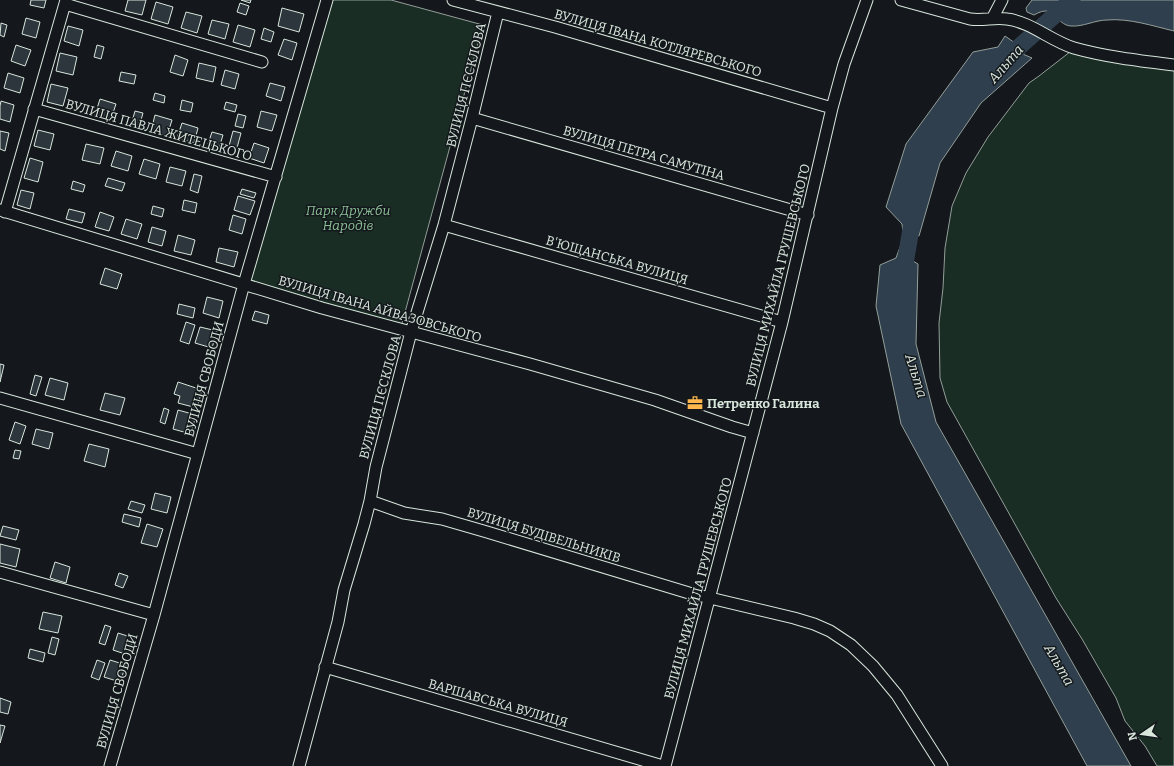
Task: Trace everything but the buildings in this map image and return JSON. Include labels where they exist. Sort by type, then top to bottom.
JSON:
[{"type":"street","name":"ВУЛИЦЯ СВОБОДИ","points":[[110,766],[154,615],[244,284],[327,0]]},
{"type":"street","name":"ВУЛИЦЯ ІВАНА КОТЛЯРЕВСЬКОГО","points":[[453,0],[591,38],[832,108]]},
{"type":"street","name":"ВУЛИЦЯ МИХАЙЛА ГРУШЕВСЬКОГО","points":[[664,766],[710,599],[782,322],[832,108],[844,64],[867,0]]},
{"type":"street","points":[[901,0],[970,19],[1014,20],[1074,48],[1174,65]]},
{"type":"street","points":[[992,19],[1002,0]]},
{"type":"street","points":[[2,211],[66,2],[262,62]]},
{"type":"street","name":"ВУЛИЦЯ ПЄСКЛОВА","points":[[299,766],[338,622],[344,590],[370,501],[376,467],[411,332],[444,225],[498,12]]},
{"type":"street","name":"ВУЛИЦЯ ПАВЛА ЖИТЕЦЬКОГО","points":[[34,109],[276,177]]},
{"type":"street","name":"ВУЛИЦЯ ПЕТРА САМУТІНА","points":[[472,118],[808,215]]},
{"type":"street","name":"ВУЛИЦЯ ІВАНА АЙВАЗОВСЬКОГО","points":[[2,211],[322,308],[655,400],[753,433]]},
{"type":"street","name":"В'ЮЩАНСЬКА ВУЛИЦЯ","points":[[444,225],[782,322]]},
{"type":"street","points":[[0,398],[198,454]]},
{"type":"street","name":"ВУЛИЦЯ БУДІВЕЛЬНИКІВ","points":[[370,501],[404,513],[435,518],[467,526],[566,555],[654,584],[814,624],[830,632],[851,646],[873,666],[897,695],[942,766]]},
{"type":"street","points":[[0,572],[154,615]]},
{"type":"street","name":"ВАРШАВСЬКА ВУЛИЦЯ","points":[[326,667],[664,766]]},
{"type":"green space","name":"Парк Дружби Народів","points":[[326,0],[391,0],[483,25],[401,327],[248,282]]},
{"type":"green space","points":[[1075,48],[1174,65],[1174,766],[1157,766],[1145,746],[1125,721],[1116,698],[1082,639],[1056,598],[947,402],[940,378],[939,323],[945,248],[952,206],[966,173],[988,137],[1029,83]]},
{"type":"water","points":[[1032,0],[1174,0],[1174,31],[1124,20],[1102,20],[1080,25],[1066,25],[1055,15],[1047,11],[1034,15],[1027,12],[1026,8]]},
{"type":"water","points":[[1005,36],[1015,43],[1011,49],[1032,58],[981,103],[940,163],[919,236],[903,233],[902,224],[886,207],[906,144],[973,52],[998,47]]},
{"type":"water","points":[[900,247],[912,248],[913,261],[918,264],[916,344],[936,422],[1131,766],[1087,766],[901,424],[876,306],[880,265],[896,258]]},
{"type":"waterway","name":"Альта","points":[[1001,68],[1019,47],[1072,0]]},
{"type":"waterway","name":"Альта","points":[[904,270],[914,211]]},
{"type":"place","name":"Петренко Галина","points":[[695,403]]}]
